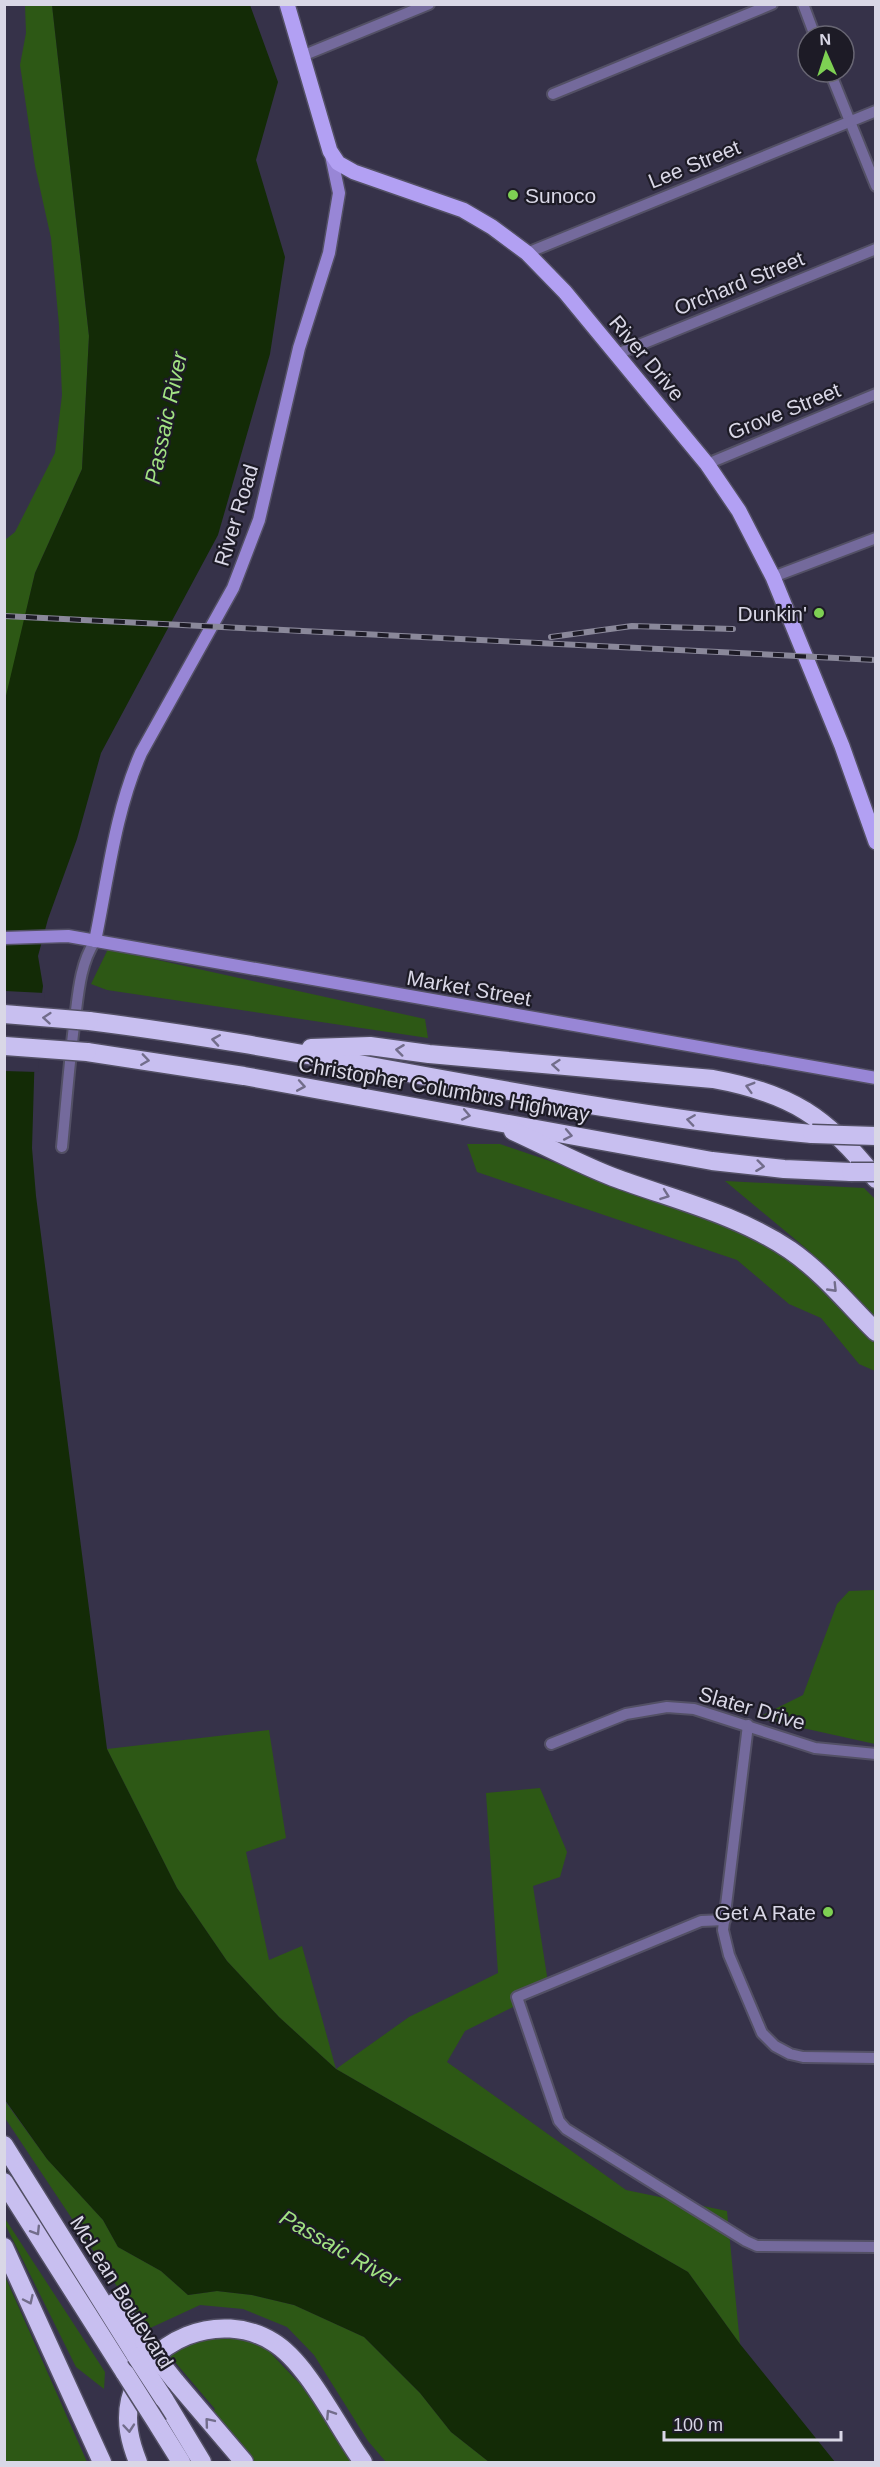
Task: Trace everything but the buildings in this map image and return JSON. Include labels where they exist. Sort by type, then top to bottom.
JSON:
[{"type":"highway","name":"Christopher Columbus Highway","points":[[4,1014],[89,1021],[274,1050],[646,1114],[812,1134],[876,1136]]},
{"type":"highway","name":"Christopher Columbus Highway","points":[[5,1046],[87,1052],[244,1076],[712,1161],[784,1169],[876,1172]]},
{"type":"highway","points":[[274,1050],[370,1046],[429,1054],[713,1079],[746,1085],[775,1094],[804,1108],[828,1126],[853,1150],[876,1179]]},
{"type":"highway","points":[[490,1120],[610,1176],[731,1219],[762,1233],[790,1250],[817,1271],[876,1332]]},
{"type":"highway","points":[[7,2149],[140,2349],[175,2381],[244,2463]]},
{"type":"highway","name":"McLean Boulevard","points":[[4,2182],[181,2463]]},
{"type":"highway","points":[[4,2247],[102,2463]]},
{"type":"highway","points":[[138,2463],[129,2433],[129,2410],[133,2389],[144,2368],[168,2345],[187,2335],[209,2329],[231,2328],[264,2337],[274,2342],[290,2356],[305,2374],[363,2463]]},
{"type":"highway","name":"McLean Boulevard","points":[[140,2349],[164,2399],[202,2463]]},
{"type":"main road","points":[[287,4],[330,151]]},
{"type":"main road","name":"River Drive","points":[[330,151],[338,163],[354,172],[463,210],[492,227],[527,253],[552,278],[618,354],[706,464],[739,511],[773,577],[842,746],[876,842]]},
{"type":"main road","name":"River Road","points":[[95,941],[123,799],[132,773],[233,588],[258,520],[299,348],[329,253],[339,193],[330,151]]},
{"type":"main road","name":"Market Street","points":[[4,938],[57,935],[95,941],[876,1078]]},
{"type":"street","points":[[302,56],[429,4]]},
{"type":"street","points":[[553,94],[772,4]]},
{"type":"street","points":[[803,4],[810,24]]},
{"type":"street","points":[[835,84],[876,186]]},
{"type":"street","name":"Lee Street","points":[[527,253],[876,111]]},
{"type":"street","name":"Orchard Street","points":[[618,354],[876,249]]},
{"type":"street","name":"Grove Street","points":[[706,464],[876,394]]},
{"type":"street","points":[[773,577],[876,538]]},
{"type":"street","points":[[62,1147],[79,989],[87,953],[95,941]]},
{"type":"street","name":"Slater Drive","points":[[551,1744],[627,1714],[654,1708],[694,1709],[815,1748],[876,1754]]},
{"type":"street","points":[[748,1725],[723,1930],[729,1955],[762,2033],[782,2050],[803,2057],[876,2058]]},
{"type":"street","points":[[725,1920],[701,1921],[517,1997],[559,2121],[566,2130],[757,2246],[876,2247]]},
{"type":"green space","points":[[25,5],[52,5],[89,336],[82,469],[35,573],[5,704],[5,540],[15,532],[55,453],[62,395],[59,325],[51,238],[35,166],[20,65],[26,33]]},
{"type":"green space","points":[[108,949],[425,1019],[428,1038],[107,990],[91,984]]},
{"type":"green space","points":[[467,1144],[500,1144],[730,1222],[774,1245],[817,1281],[875,1338],[875,1371],[859,1364],[821,1318],[789,1304],[737,1260],[477,1172]]},
{"type":"green space","points":[[725,1181],[864,1188],[875,1199],[875,1318],[808,1250]]},
{"type":"green space","points":[[875,1590],[875,1744],[757,1718],[803,1695],[837,1604],[849,1591]]},
{"type":"green space","points":[[269,1730],[286,1838],[246,1852],[269,1960],[302,1946],[336,2069],[279,2017],[227,1961],[177,1888],[107,1749]]},
{"type":"green space","points":[[540,1788],[567,1852],[560,1877],[533,1886],[549,1989],[465,2031],[447,2062],[626,2190],[727,2211],[740,2344],[688,2272],[336,2069],[409,2017],[498,1973],[486,1793]]},
{"type":"green space","points":[[4,2100],[47,2159],[103,2220],[118,2247],[161,2271],[188,2295],[217,2291],[252,2295],[294,2305],[364,2337],[420,2393],[451,2432],[489,2462],[386,2462],[368,2441],[314,2355],[287,2327],[243,2309],[200,2305],[146,2330],[5,2118]]},
{"type":"green space","points":[[4,2217],[105,2372],[104,2389],[76,2367],[5,2224]]},
{"type":"green space","points":[[4,2274],[87,2462],[5,2462]]},
{"type":"green space","points":[[218,2332],[261,2343],[301,2385],[355,2462],[254,2462],[212,2413],[215,2409],[169,2355],[188,2343]]},
{"type":"water","name":"Passaic River","points":[[52,5],[250,5],[278,82],[256,160],[285,257],[270,354],[218,535],[101,753],[77,839],[48,919],[38,956],[43,986],[35,1047],[32,1148],[36,1196],[107,1749],[177,1888],[227,1961],[279,2017],[336,2069],[688,2272],[740,2344],[835,2462],[489,2462],[451,2432],[420,2393],[364,2337],[294,2305],[252,2295],[217,2291],[188,2295],[161,2271],[118,2247],[103,2220],[47,2159],[5,2100],[4,704],[35,573],[82,469],[89,336]]},
{"type":"pier","points":[[5,991],[45,993],[38,1072],[4,1071]]},
{"type":"railway","points":[[4,616],[876,660]]},
{"type":"railway","points":[[551,637],[632,626],[733,629]]},
{"type":"place","name":"Sunoco","points":[[513,195]]},
{"type":"place","name":"Dunkin'","points":[[819,613]]},
{"type":"place","name":"Get A Rate","points":[[828,1912]]}]
